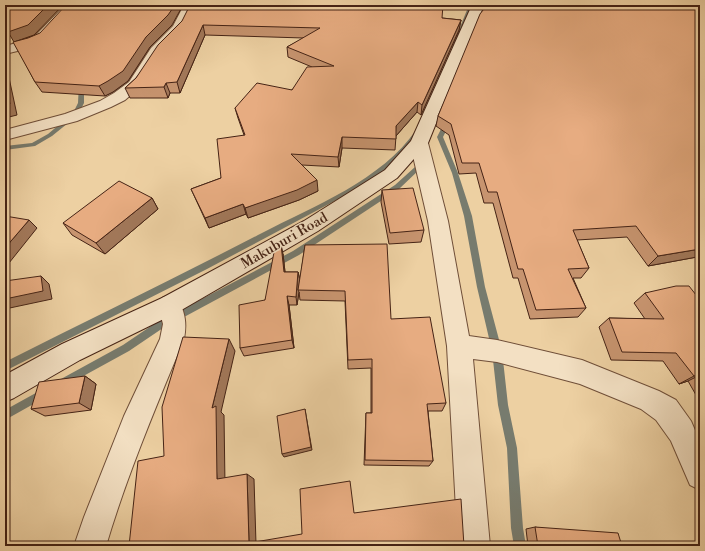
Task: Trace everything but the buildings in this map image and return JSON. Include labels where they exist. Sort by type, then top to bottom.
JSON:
[{"type":"street","points":[[5,50],[29,44],[40,39],[72,5]]},
{"type":"street","points":[[5,135],[40,127],[110,102],[124,95],[134,84],[156,51],[180,26],[190,5]]},
{"type":"street","name":"Makuburi Road","points":[[5,389],[71,352],[170,305],[317,222],[391,174],[420,143],[478,5]]},
{"type":"street","points":[[420,143],[438,222],[459,346],[474,546]]},
{"type":"street","points":[[90,546],[99,517],[134,426],[172,339],[174,324],[170,305]]},
{"type":"street","points":[[459,346],[497,351],[582,372],[650,400],[666,410],[681,431],[700,475]]},
{"type":"waterway","points":[[454,47],[471,5]]},
{"type":"waterway","points":[[5,148],[33,145],[50,135],[76,114],[81,103],[81,84]]},
{"type":"waterway","points":[[447,123],[440,137],[455,173],[468,216],[481,287],[497,351],[503,405],[512,448],[517,528],[520,546]]},
{"type":"waterway","points":[[5,367],[204,266],[360,184],[393,160],[409,144],[418,131]]},
{"type":"waterway","points":[[64,382],[126,348],[157,327],[296,253],[397,187],[417,169]]},
{"type":"waterway","points":[[5,415],[43,394]]}]
